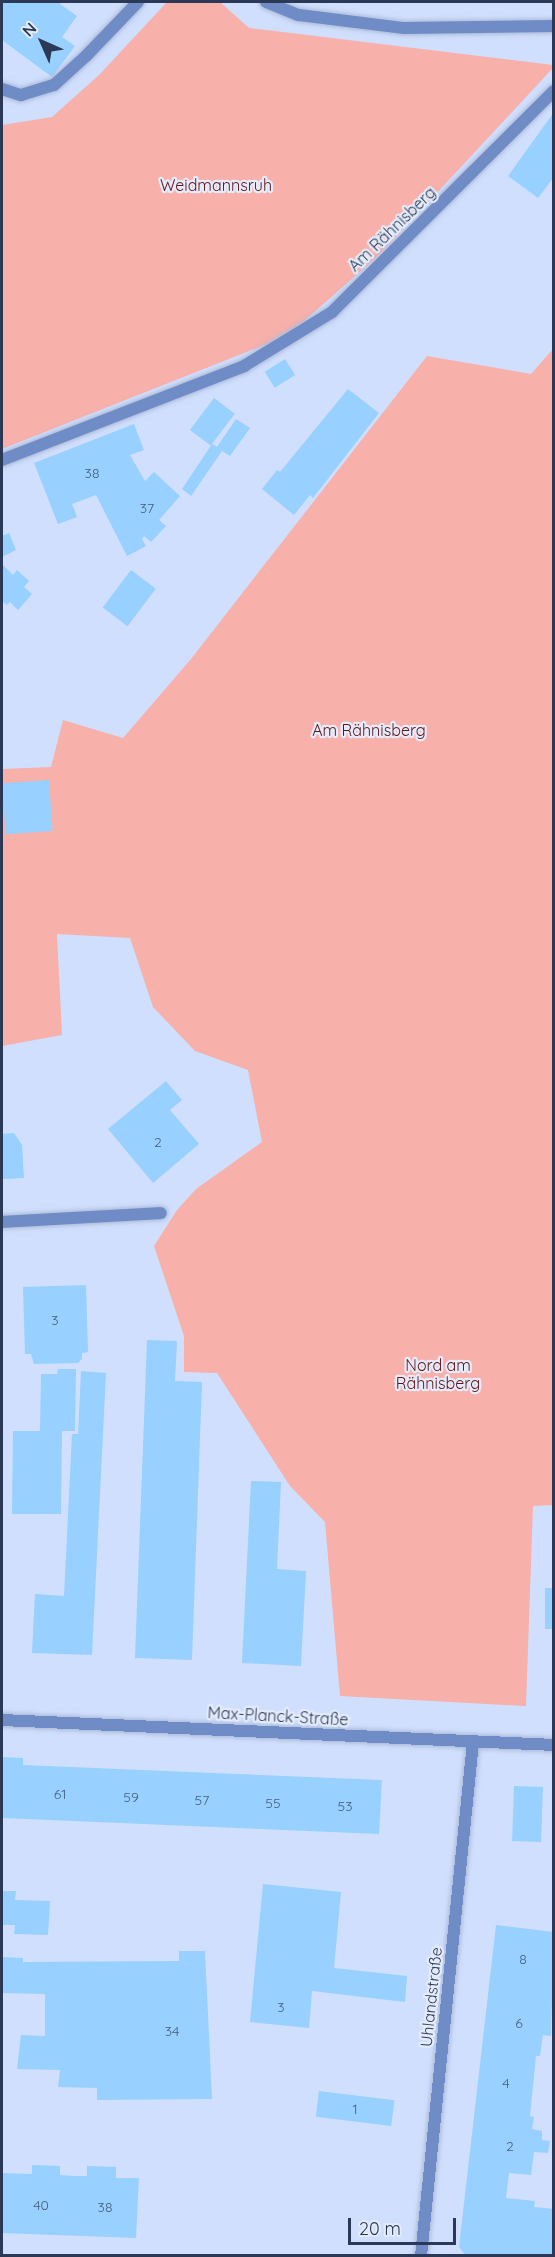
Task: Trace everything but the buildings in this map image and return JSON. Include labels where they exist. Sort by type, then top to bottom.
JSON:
[{"type":"street","points":[[2,89],[21,94],[54,85],[86,56],[138,2]]},
{"type":"street","points":[[266,2],[299,15],[404,28],[554,26]]},
{"type":"street","name":"Am Rähnisberg","points":[[2,460],[244,366],[332,312],[554,91]]},
{"type":"street","points":[[2,1222],[161,1214]]},
{"type":"street","name":"Max-Planck-Straße","points":[[2,1720],[554,1745]]},
{"type":"street","name":"Uhlandstraße","points":[[421,2256],[473,1742]]},
{"type":"green space","name":"Weidmannsruh","points":[[167,2],[220,2],[249,28],[553,65],[553,68],[380,254],[303,322],[267,344],[2,449],[2,125],[52,117],[99,75]]},
{"type":"green space","name":"Am Rähnisberg","points":[[553,349],[554,1505],[533,1506],[526,1706],[340,1696],[325,1522],[290,1486],[217,1373],[184,1372],[184,1336],[154,1246],[177,1210],[196,1189],[262,1142],[248,1070],[195,1051],[153,1007],[130,938],[57,934],[62,1035],[2,1046],[2,769],[51,767],[63,720],[123,738],[191,659],[427,356],[531,374]]},
{"type":"park label","name":"Nord am Rähnisberg","points":[[438,1374]]}]
